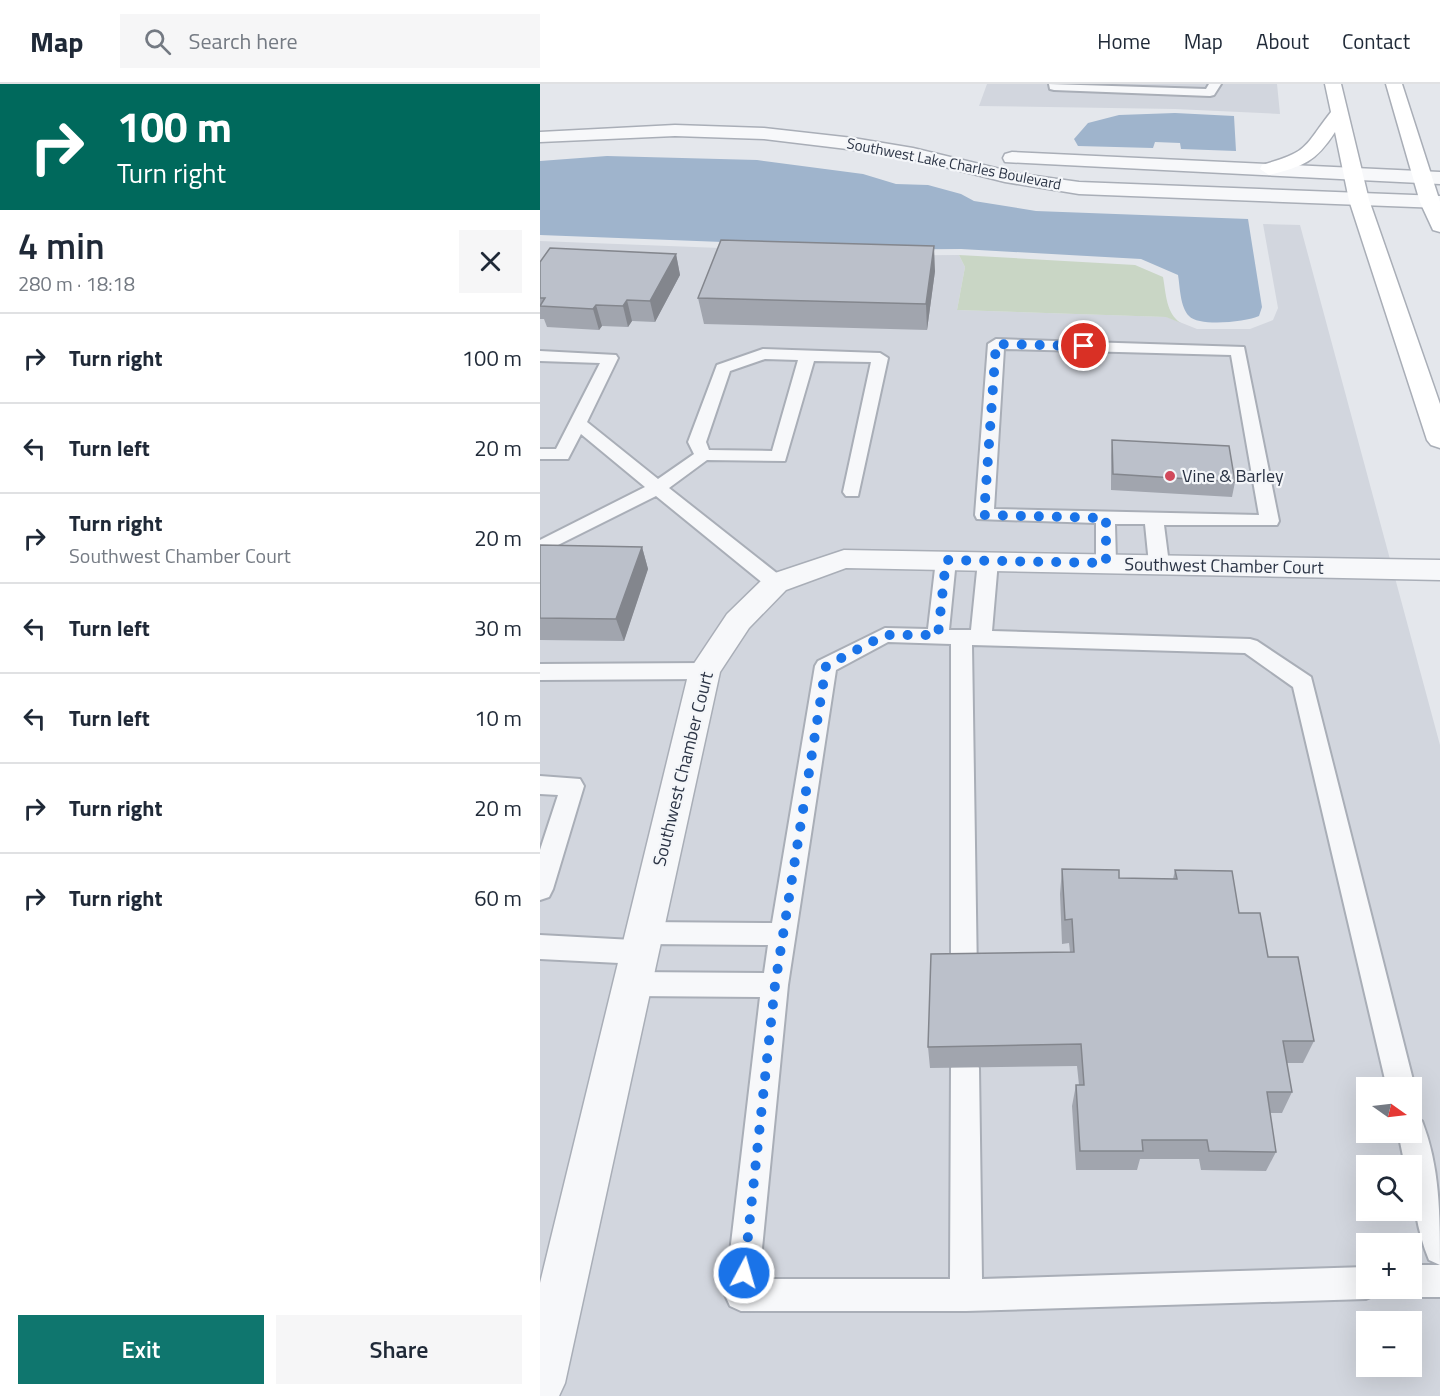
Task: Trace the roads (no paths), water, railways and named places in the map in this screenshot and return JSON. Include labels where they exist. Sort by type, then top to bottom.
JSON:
[{"type":"main road","points":[[1332,84],[1359,200],[1440,440]]},
{"type":"main road","points":[[1394,84],[1406,123],[1431,177],[1440,226]]},
{"type":"main road","points":[[1384,110],[1406,123]]},
{"type":"main road","points":[[1269,168],[1298,161],[1313,151],[1326,127],[1339,113]]},
{"type":"street","name":"Southwest Lake Charles Boulevard","points":[[664,113],[826,122],[952,144]]},
{"type":"street","name":"Southwest Lake Charles Boulevard","points":[[540,137],[664,129],[722,130],[889,149],[1022,180],[1079,188],[1435,202]]},
{"type":"street","name":"Southwest Lake Charles Boulevard","points":[[996,155],[1030,160],[1269,168],[1431,177]]},
{"type":"street","name":"Southwest Chamber Court","points":[[540,1383],[705,671],[738,621],[776,584],[844,559],[1440,570]]},
{"type":"lane","points":[[1054,84],[1054,87],[1210,93],[1215,84]]},
{"type":"lane","points":[[996,344],[1238,350],[1270,522],[1154,519],[984,515],[996,344]]},
{"type":"lane","points":[[702,454],[697,442],[723,368],[763,354],[880,358],[852,492]]},
{"type":"lane","points":[[540,548],[657,488],[702,454],[779,457],[807,355]]},
{"type":"lane","points":[[540,356],[610,358],[562,455],[540,454]]},
{"type":"lane","points":[[578,423],[776,584]]},
{"type":"lane","points":[[1106,518],[1106,563]]},
{"type":"lane","points":[[1154,519],[1159,564]]},
{"type":"lane","points":[[946,560],[960,636],[964,977]]},
{"type":"lane","points":[[960,636],[988,561]]},
{"type":"lane","points":[[1356,1283],[966,1295],[741,1295],[775,985],[826,666],[885,635],[1250,646],[1303,683],[1398,1077]]},
{"type":"lane","points":[[540,672],[705,671]]},
{"type":"lane","points":[[540,785],[572,786],[540,889]]},
{"type":"lane","points":[[540,947],[784,934]]},
{"type":"lane","points":[[631,984],[775,985]]},
{"type":"lane","points":[[965,1068],[966,1295]]},
{"type":"lane","points":[[1415,1143],[1440,1249]]},
{"type":"lane","points":[[1422,1281],[1440,1281]]},
{"type":"water","points":[[1175,113],[1234,116],[1236,151],[1181,149],[1180,143],[1155,142],[1153,148],[1078,146],[1074,139],[1088,123],[1119,115]]},
{"type":"water","points":[[607,156],[757,160],[863,174],[896,184],[928,185],[961,194],[974,201],[1036,211],[1248,219],[1262,307],[1259,316],[1244,320],[1212,322],[1194,319],[1189,316],[1184,307],[1178,275],[1141,259],[961,249],[825,250],[749,243],[540,235],[540,161]]},
{"type":"place","name":"Vine & Barley","points":[[1170,476]]}]
